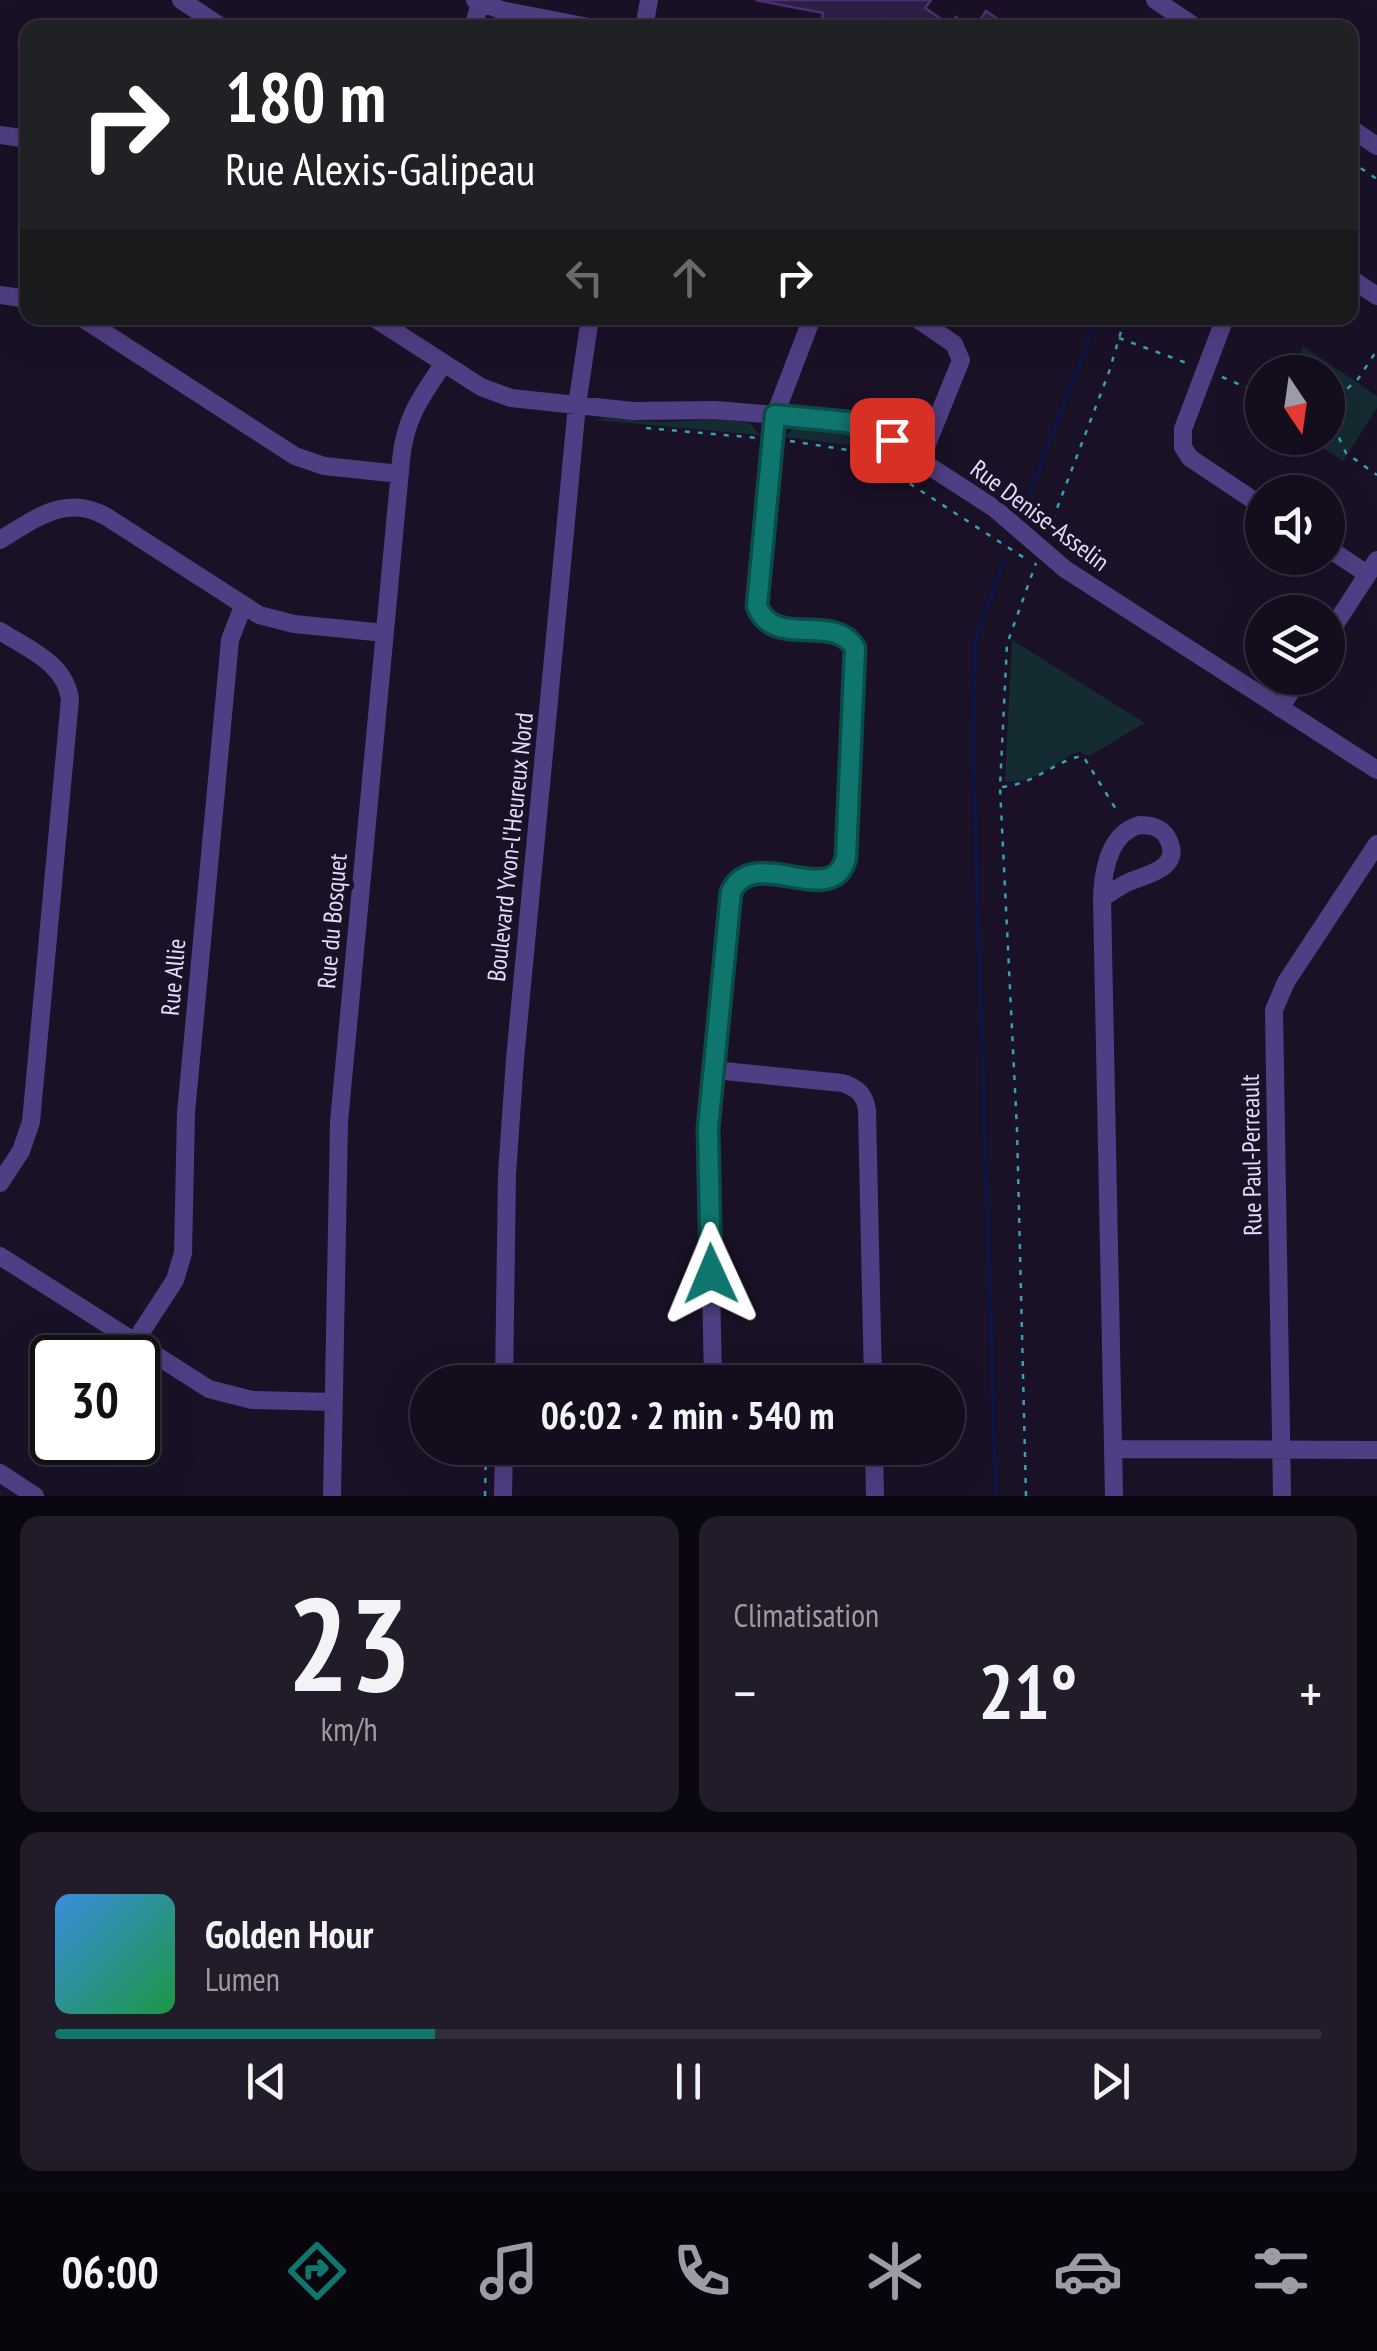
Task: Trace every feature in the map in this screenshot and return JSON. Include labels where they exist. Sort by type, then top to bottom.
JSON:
[{"type":"street","points":[[182,0],[211,20]]},
{"type":"street","points":[[1155,0],[1185,20]]},
{"type":"street","points":[[478,2],[558,20]]},
{"type":"street","points":[[93,325],[302,460],[400,474]]},
{"type":"street","name":"Rue Denise-Asselin","points":[[399,325],[444,363],[503,396],[632,411],[716,410],[775,415],[857,424],[883,435],[994,508],[1065,569],[1377,770]]},
{"type":"street","name":"Boulevard Yvon-l'Heureux Nord","points":[[504,1365],[515,1059],[576,405],[589,325]]},
{"type":"street","points":[[713,1365],[708,1128],[730,896],[735,884],[755,873],[829,879],[840,872],[846,857],[855,648],[840,634],[774,626],[763,618],[757,606],[775,415],[809,325]]},
{"type":"street","points":[[920,459],[961,360],[954,344],[926,325]]},
{"type":"street","points":[[1222,325],[1183,429],[1182,442],[1190,458],[1245,495]]},
{"type":"street","name":"Rue du Bosquet","points":[[332,1496],[339,1122],[400,474],[408,420],[444,363]]},
{"type":"street","points":[[0,540],[52,509],[86,508],[105,516],[243,606],[285,623],[385,633]]},
{"type":"street","points":[[1345,555],[1372,567],[1345,609]]},
{"type":"street","name":"Rue Allie","points":[[140,1335],[175,1280],[183,1253],[188,1093],[230,640],[243,606]]},
{"type":"street","points":[[0,631],[54,666],[66,680],[70,699],[31,1122],[21,1151],[0,1183]]},
{"type":"street","points":[[1280,708],[1289,695]]},
{"type":"street","points":[[1102,898],[1164,868],[1170,847],[1161,831],[1144,824],[1124,832],[1104,869],[1102,898],[1114,1496]]},
{"type":"street","name":"Rue Paul-Perreault","points":[[1282,1496],[1274,1010],[1286,982],[1377,844]]},
{"type":"street","points":[[714,1070],[842,1083],[864,1097],[873,1365]]},
{"type":"street","points":[[0,1256],[120,1335]]},
{"type":"street","points":[[160,1360],[199,1384],[230,1396],[334,1402]]},
{"type":"street","points":[[1114,1449],[1377,1450]]},
{"type":"street","points":[[503,1496],[504,1465]]},
{"type":"street","points":[[874,1465],[874,1496]]},
{"type":"street","points":[[0,1473],[34,1496]]},
{"type":"path","points":[[1045,539],[1124,325]]},
{"type":"path","points":[[1120,338],[1195,366]]},
{"type":"path","points":[[1345,391],[1377,350]]},
{"type":"path","points":[[1214,374],[1245,387]]},
{"type":"path","points":[[635,427],[759,438]]},
{"type":"path","points":[[1345,451],[1377,475]]},
{"type":"path","points":[[1026,1496],[1017,1130],[1000,788],[1007,644],[1036,565]]},
{"type":"path","points":[[1000,788],[1032,781],[1083,756],[1123,822]]},
{"type":"path","points":[[486,1465],[486,1496]]},
{"type":"green space","points":[[1303,346],[1316,355],[1300,355]]},
{"type":"green space","points":[[1345,374],[1377,396],[1377,408],[1343,461],[1334,455],[1345,455]]},
{"type":"green space","points":[[720,419],[750,423],[760,435],[595,420],[663,422]]},
{"type":"green space","points":[[797,427],[862,436],[909,464],[903,473],[858,446],[783,437]]},
{"type":"green space","points":[[1012,640],[1145,723],[1089,756],[1074,753],[1032,778],[1005,781]]},
{"type":"building","points":[[755,0],[931,0],[925,8],[943,20],[822,20],[823,13]]},
{"type":"building","points":[[986,11],[999,20],[980,20]]},
{"type":"waterway","points":[[1028,498],[1094,325]]},
{"type":"waterway","points":[[996,1496],[973,749],[975,642],[1005,557]]},
{"type":"route","points":[[711,1274],[708,1128],[731,892],[742,877],[755,873],[829,879],[840,872],[846,857],[855,648],[844,635],[774,626],[763,618],[757,606],[775,415],[847,422],[892,440]]}]
